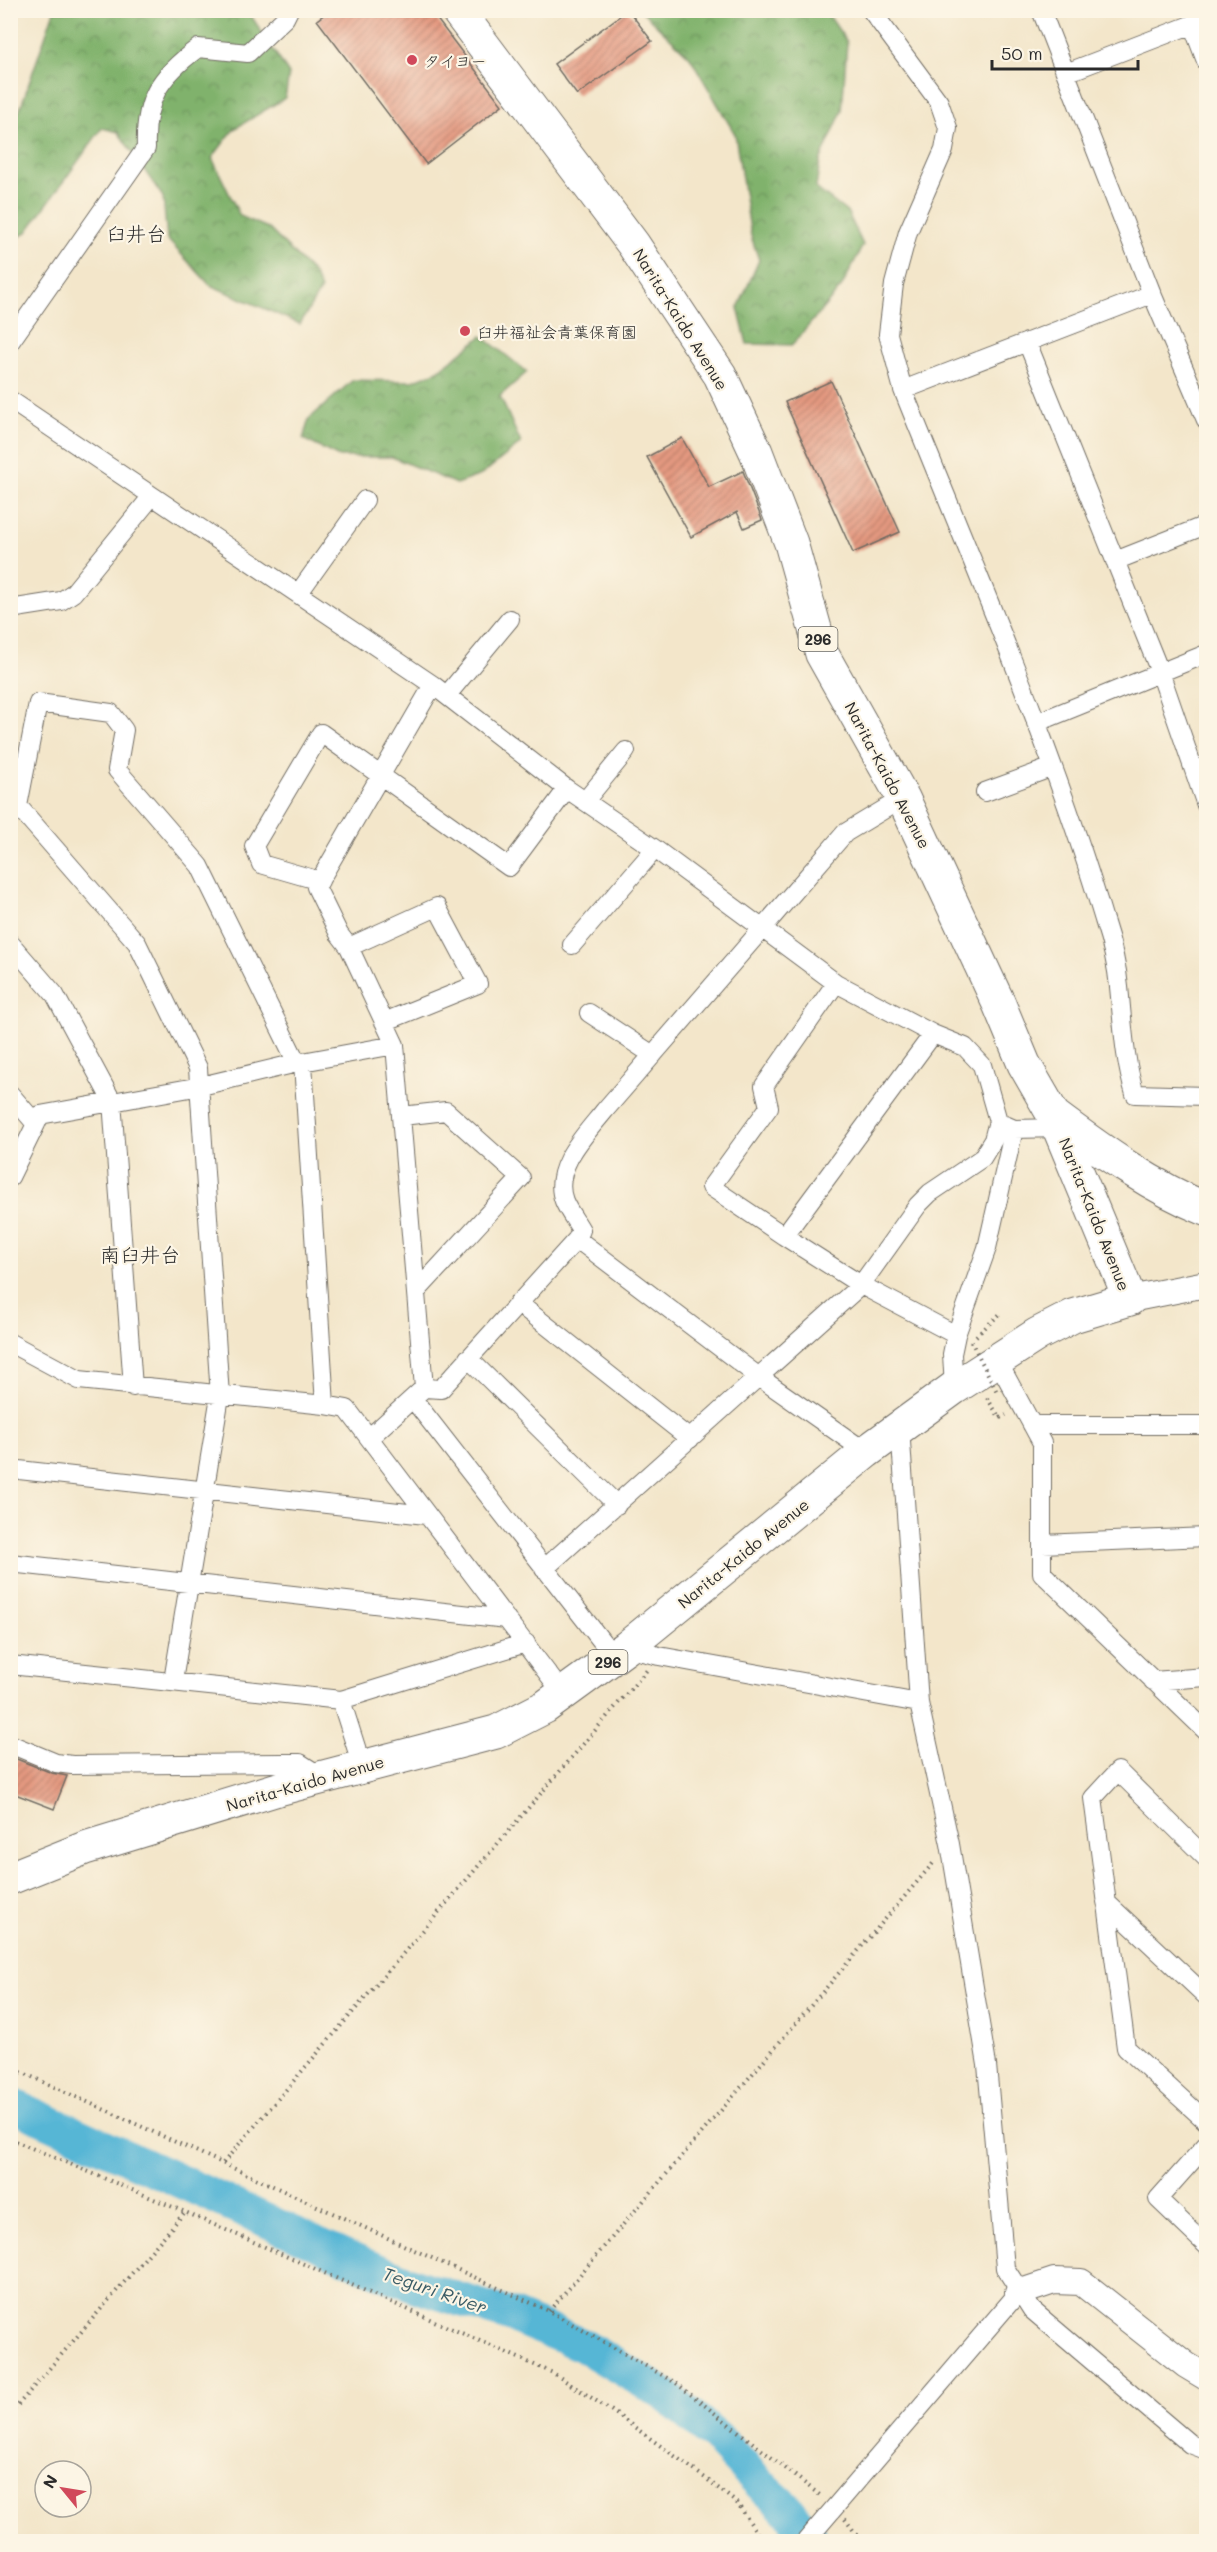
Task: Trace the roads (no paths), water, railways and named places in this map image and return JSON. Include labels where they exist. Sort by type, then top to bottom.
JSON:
[{"type":"highway","name":"Narita-Kaido Avenue","points":[[10,1878],[85,1848],[322,1776],[496,1732],[564,1695],[620,1653],[866,1452],[954,1388],[997,1376],[1038,1334],[1073,1316],[1130,1299],[1057,1122],[1024,1064],[999,1004],[903,798],[822,654],[791,543],[756,452],[720,375],[633,244],[457,10]]},
{"type":"highway","points":[[1057,1122],[1157,1186],[1206,1209]]},
{"type":"street","points":[[10,342],[146,148],[145,123],[150,101],[174,66],[198,48],[248,53],[285,18],[289,10]]},
{"type":"street","points":[[871,10],[939,102],[948,128],[944,150],[908,232],[894,284],[888,334],[903,390],[1053,767],[1105,923],[1119,984],[1128,1071],[1135,1094],[1206,1096]]},
{"type":"street","points":[[1041,10],[1152,294],[1206,416]]},
{"type":"street","points":[[1066,73],[1199,21],[1206,61]]},
{"type":"street","points":[[903,390],[1152,294]]},
{"type":"street","points":[[1028,342],[1160,672],[1206,805]]},
{"type":"street","points":[[10,400],[440,690],[567,789],[655,849],[836,983],[933,1034],[965,1047],[982,1065],[1006,1125],[987,1248],[964,1338],[951,1354],[954,1388]]},
{"type":"street","points":[[10,609],[61,601],[73,593],[152,496]]},
{"type":"street","points":[[298,594],[365,500]]},
{"type":"street","points":[[1115,561],[1206,525]]},
{"type":"street","points":[[510,619],[440,690],[382,776],[316,886],[339,934],[349,947],[395,1045],[417,1291],[419,1394],[544,1569],[620,1653],[659,1656],[920,1703]]},
{"type":"street","points":[[1036,723],[1206,654]]},
{"type":"street","points":[[173,1681],[220,1396],[201,1086],[198,1068],[137,943],[14,807],[38,703],[111,713],[124,730],[117,770],[200,866],[300,1063],[325,1405]]},
{"type":"street","points":[[320,881],[261,864],[254,846],[321,733],[509,867],[567,789]]},
{"type":"street","points":[[585,801],[626,751]]},
{"type":"street","points":[[985,792],[1053,767]]},
{"type":"street","points":[[369,1438],[419,1394],[441,1389],[577,1239],[581,1230],[564,1201],[561,1185],[572,1152],[604,1110],[845,833],[903,798]]},
{"type":"street","points":[[572,945],[655,849]]},
{"type":"street","points":[[349,947],[437,907],[478,984],[384,1022]]},
{"type":"street","points":[[10,943],[55,995],[112,1101],[133,1387]]},
{"type":"street","points":[[836,983],[764,1086],[769,1107],[711,1187],[861,1285],[964,1338]]},
{"type":"street","points":[[589,1013],[653,1055]]},
{"type":"street","points":[[784,1236],[933,1034]]},
{"type":"street","points":[[10,1177],[40,1115],[201,1086],[300,1063],[395,1045]]},
{"type":"street","points":[[10,1094],[36,1124]]},
{"type":"street","points":[[402,1116],[446,1111],[520,1178],[417,1291]]},
{"type":"street","points":[[544,1569],[861,1285],[918,1205],[937,1188],[982,1158],[1006,1125],[1057,1122]]},
{"type":"street","points":[[577,1239],[759,1377],[866,1452]]},
{"type":"street","points":[[1130,1299],[1206,1284]]},
{"type":"street","points":[[1130,1299],[1206,1294]]},
{"type":"street","points":[[518,1303],[690,1439]]},
{"type":"street","points":[[10,1343],[79,1380],[347,1409],[564,1695]]},
{"type":"street","points":[[468,1358],[617,1505]]},
{"type":"street","points":[[997,1376],[1042,1443],[1042,1573],[1206,1731]]},
{"type":"street","points":[[1032,1425],[1206,1425]]},
{"type":"street","points":[[900,1427],[920,1703],[950,1844],[987,2065],[1005,2268],[1018,2293],[1032,2310],[1190,2444],[1206,2450]]},
{"type":"street","points":[[10,1469],[426,1515]]},
{"type":"street","points":[[1042,1544],[1206,1537]]},
{"type":"street","points":[[10,1563],[507,1618]]},
{"type":"street","points":[[10,1665],[341,1700],[526,1643]]},
{"type":"street","points":[[1153,1681],[1206,1677]]},
{"type":"street","points":[[341,1700],[362,1766]]},
{"type":"street","points":[[10,1744],[56,1763],[72,1765],[300,1763],[322,1776]]},
{"type":"street","points":[[1206,1858],[1118,1771],[1093,1798],[1126,2048],[1206,2121]]},
{"type":"street","points":[[1106,1902],[1203,1985]]},
{"type":"street","points":[[1206,2145],[1158,2199],[1206,2245]]},
{"type":"street","points":[[805,2541],[1018,2293],[1054,2281],[1082,2282],[1186,2365],[1206,2376]]},
{"type":"waterway","name":"Teguri River","points":[[10,2104],[355,2261],[419,2287],[510,2315],[582,2345],[665,2395],[716,2437],[784,2506],[814,2542]]},
{"type":"place","name":"タイヨー","points":[[412,60]]},
{"type":"place","name":"臼井福祉会青葉保育園","points":[[465,331]]},
{"type":"district","name":"臼井台","points":[[136,233]]},
{"type":"district","name":"南臼井台","points":[[140,1254]]}]
